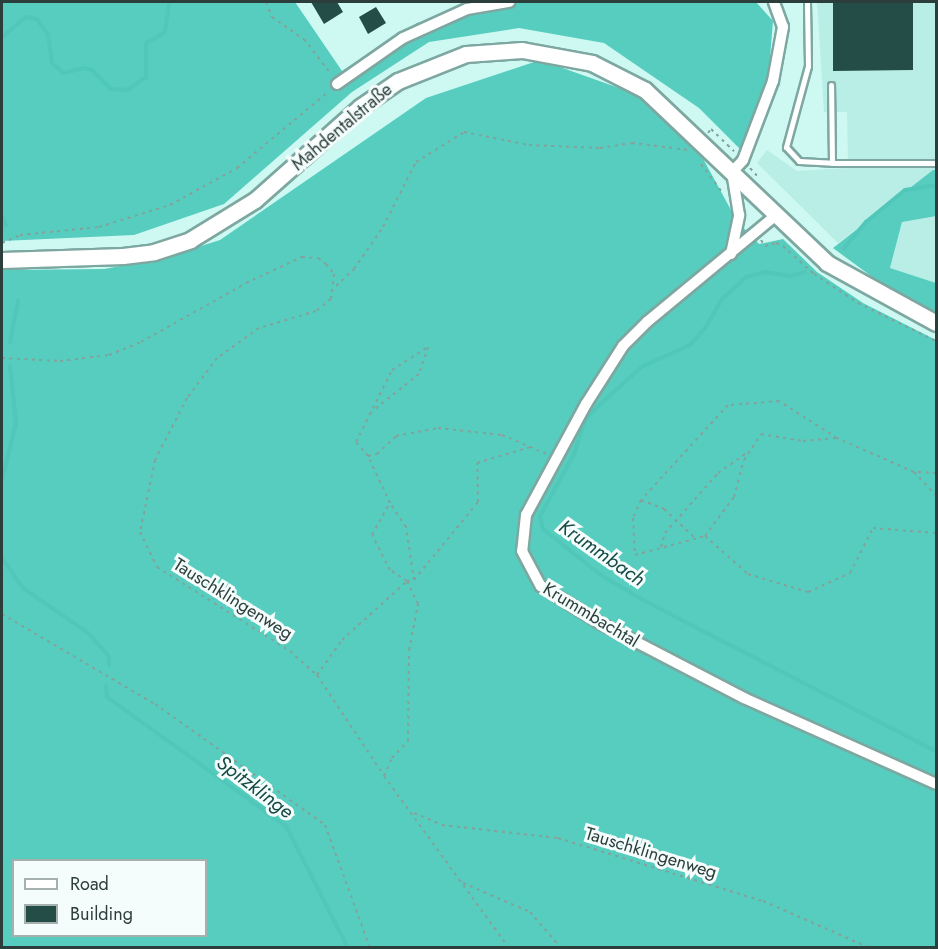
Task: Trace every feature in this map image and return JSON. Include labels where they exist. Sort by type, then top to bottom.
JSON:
[{"type":"main road","name":"Mahdentalstraße","points":[[2,260],[123,256],[154,252],[190,240],[255,200],[378,94],[422,69],[466,54],[522,50],[592,63],[645,90],[695,145],[732,172],[775,216],[844,274],[936,323]]},
{"type":"street","points":[[337,84],[404,38],[467,9],[509,2]]},
{"type":"street","points":[[731,254],[739,230],[732,172],[743,160],[773,81],[783,27],[774,2]]},
{"type":"street","name":"Krummbachtal","points":[[775,216],[647,322],[623,346],[526,515],[522,536],[528,569],[541,586],[623,636],[734,693],[936,784]]},
{"type":"lane","points":[[807,2],[808,66],[786,147],[799,161],[936,163]]},
{"type":"lane","points":[[831,85],[832,163]]},
{"type":"path","points":[[2,243],[20,235],[99,227],[170,205],[237,168],[278,138],[337,84],[304,39],[272,17],[266,2]]},
{"type":"path","name":"Tauschklingenweg","points":[[695,145],[632,143],[600,148],[529,145],[464,132],[416,162],[383,228],[354,269],[336,286],[331,299],[316,311],[259,328],[217,358],[187,398],[155,460],[140,532],[157,567],[290,651],[317,675],[384,776],[412,812],[442,825],[558,838],[764,901],[870,948]]},
{"type":"path","points":[[695,145],[731,207],[738,207]]},
{"type":"path","points":[[756,234],[765,246],[776,243],[783,246],[814,274],[858,303],[936,341]]},
{"type":"path","points":[[2,358],[60,361],[109,355],[141,342],[246,284],[302,257],[318,258],[326,264],[334,274],[336,286]]},
{"type":"path","points":[[371,412],[419,374],[428,347],[392,370],[371,412],[356,442],[368,456],[390,503],[406,528],[414,580]]},
{"type":"path","points":[[837,438],[803,441],[761,434],[751,449],[734,497],[705,536],[635,555],[633,518],[641,500],[728,405],[779,401],[837,438],[914,472],[936,473]]},
{"type":"path","points":[[368,456],[377,454],[396,436],[438,428],[502,435],[557,459]]},
{"type":"path","points":[[317,675],[342,640],[407,581],[414,580],[478,502],[477,463],[530,447]]},
{"type":"path","points":[[661,548],[665,533],[717,473],[751,449]]},
{"type":"path","points":[[914,472],[936,496]]},
{"type":"path","points":[[641,500],[664,509],[695,538]]},
{"type":"path","points":[[384,776],[392,758],[408,741],[409,650],[418,604],[407,581],[390,570],[372,535],[390,503]]},
{"type":"path","points":[[705,536],[748,573],[808,592],[850,573],[873,528],[936,533]]},
{"type":"path","points":[[2,614],[155,704],[325,825],[370,948]]},
{"type":"path","points":[[412,812],[509,948]]},
{"type":"path","points":[[461,882],[530,912],[561,948]]},
{"type":"shaded area","points":[[817,2],[936,2],[936,170],[838,243],[757,163],[767,150],[797,171],[848,168],[847,112],[824,112]]},
{"type":"shaded area","points":[[936,207],[936,283],[890,268],[902,222]]},
{"type":"green space","points":[[2,2],[295,2],[342,71],[417,23],[493,2],[756,2],[773,21],[768,82],[740,149],[699,108],[604,43],[519,28],[429,42],[352,92],[224,204],[134,235],[2,241]]},
{"type":"green space","points":[[540,60],[636,94],[700,153],[737,221],[759,244],[783,239],[817,272],[863,303],[936,340],[936,947],[2,947],[2,270],[104,269],[163,258],[220,240],[426,98]]},
{"type":"green space","points":[[933,170],[936,170],[936,216],[902,222],[890,268],[936,283],[936,312],[890,290],[833,248]]},
{"type":"building","points":[[311,2],[337,2],[343,12],[324,24]]},
{"type":"building","points":[[833,2],[913,2],[913,70],[833,71]]},
{"type":"building","points":[[376,7],[386,23],[368,34],[359,17]]},
{"type":"waterway","points":[[2,37],[26,17],[37,19],[48,34],[52,63],[63,73],[84,68],[92,70],[111,89],[127,90],[146,77],[146,43],[165,32],[169,2]]},
{"type":"waterway","name":"Krummbach","points":[[844,248],[866,222],[905,190],[936,185]]},
{"type":"waterway","name":"Spitzklinge","points":[[2,217],[6,225]]},
{"type":"waterway","name":"Krummbach","points":[[805,272],[790,276],[765,272],[746,277],[722,299],[705,328],[690,345],[643,366],[585,419],[574,454],[540,516],[543,529],[601,575],[643,600],[936,751]]},
{"type":"waterway","name":"Spitzklinge","points":[[10,342],[18,301]]},
{"type":"waterway","name":"Spitzklinge","points":[[2,480],[16,423],[10,366]]},
{"type":"waterway","name":"Spitzklinge","points":[[2,558],[23,588],[88,633],[109,656],[109,665]]},
{"type":"waterway","name":"Spitzklinge","points":[[106,685],[107,697],[286,826],[348,948]]}]
